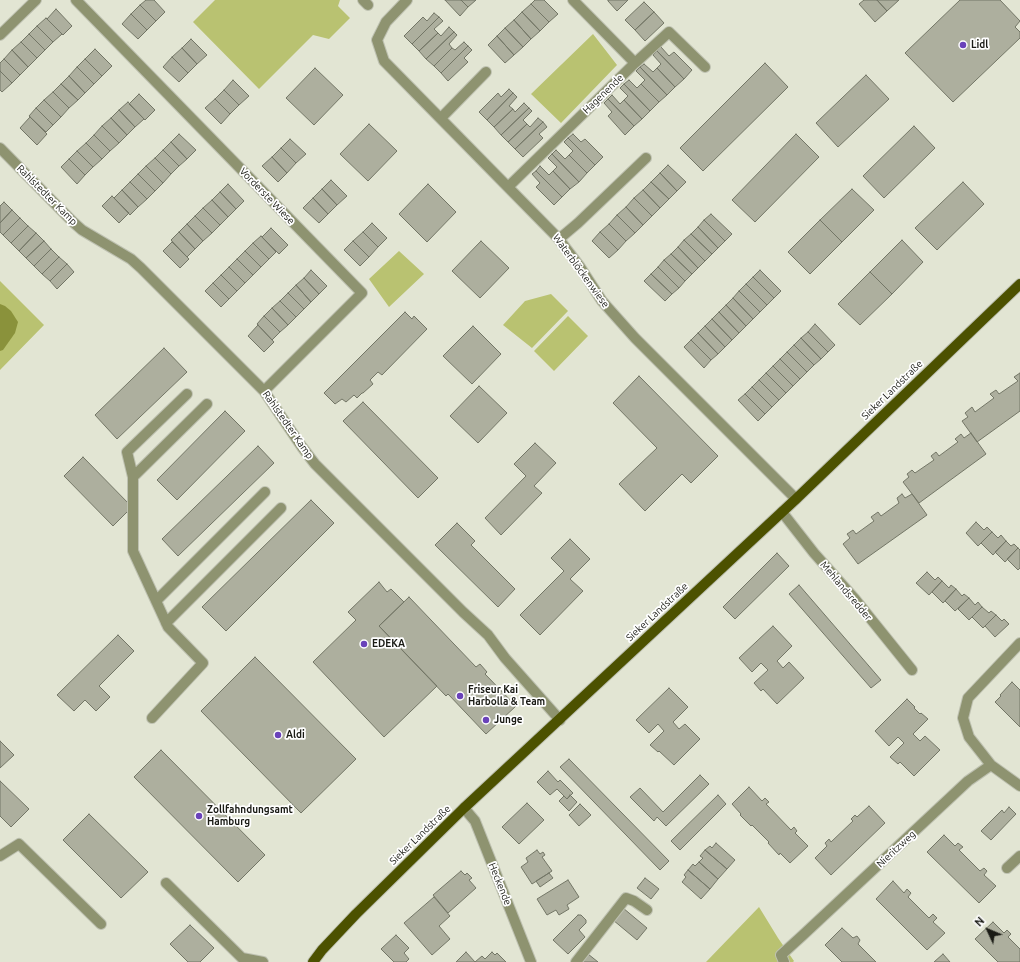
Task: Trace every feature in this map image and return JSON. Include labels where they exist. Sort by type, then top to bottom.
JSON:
[{"type":"main road","name":"Sieker Landstraße","points":[[313,962],[322,950],[356,914],[464,808],[796,499],[1020,284]]},
{"type":"street","points":[[0,35],[36,0]]},
{"type":"street","name":"Vorderste Wiese","points":[[76,0],[362,293],[264,391]]},
{"type":"street","name":"Waterblöckenwiese","points":[[407,0],[386,22],[377,40],[384,61],[559,239],[580,267],[602,301],[635,338],[796,499]]},
{"type":"street","points":[[573,0],[635,63]]},
{"type":"street","name":"Hagenende","points":[[508,187],[635,63],[669,32],[705,67]]},
{"type":"street","points":[[441,118],[486,72]]},
{"type":"street","name":"Rahlstedter Kamp","points":[[0,148],[82,230],[131,259],[264,391],[315,464],[463,612],[488,635],[505,658],[560,720]]},
{"type":"street","points":[[559,239],[578,223],[646,158]]},
{"type":"street","points":[[152,718],[203,663],[168,627],[133,551],[133,477],[127,452],[187,394]]},
{"type":"street","points":[[133,477],[207,404]]},
{"type":"street","points":[[156,600],[265,492]]},
{"type":"street","points":[[166,623],[281,508]]},
{"type":"street","name":"Mehlandsredder","points":[[782,512],[814,553],[854,598],[912,670]]},
{"type":"street","points":[[1020,643],[968,698],[963,718],[969,737],[991,765],[1020,786]]},
{"type":"street","name":"Nieritzweg","points":[[784,962],[781,955],[968,781],[991,765]]},
{"type":"street","name":"Heckende","points":[[464,808],[475,821],[531,962]]},
{"type":"street","points":[[0,856],[20,844],[101,924]]},
{"type":"street","points":[[1007,868],[1020,856]]},
{"type":"street","points":[[166,883],[242,958],[263,962]]},
{"type":"street","points":[[576,962],[626,898],[634,901],[647,910]]},
{"type":"shaded area","points":[[215,0],[340,0],[338,6],[350,18],[329,39],[313,35],[259,89],[193,22]]},
{"type":"shaded area","points":[[593,34],[617,65],[561,123],[531,94]]},
{"type":"shaded area","points":[[399,251],[424,274],[389,307],[369,279]]},
{"type":"shaded area","points":[[0,281],[44,325],[0,370]]},
{"type":"shaded area","points":[[551,294],[568,311],[532,348],[503,325],[525,301]]},
{"type":"shaded area","points":[[0,304],[11,311],[18,322],[15,333],[3,350],[0,351]]},
{"type":"shaded area","points":[[568,316],[588,336],[554,371],[534,351]]},
{"type":"shaded area","points":[[759,907],[794,961],[706,962]]},
{"type":"building","points":[[146,0],[154,0],[165,12],[156,21],[140,5]]},
{"type":"building","points":[[445,0],[461,0],[468,7],[460,16]]},
{"type":"building","points":[[461,0],[476,0],[468,7]]},
{"type":"building","points":[[535,0],[544,0],[558,14],[549,22],[531,4]]},
{"type":"building","points":[[608,0],[628,0],[617,11]]},
{"type":"building","points":[[864,0],[877,0],[887,11],[875,22],[859,4]]},
{"type":"building","points":[[877,0],[899,0],[887,11]]},
{"type":"building","name":"Lidl","points":[[960,0],[1000,0],[1020,21],[1015,27],[1020,32],[1020,38],[953,102],[905,53]]},
{"type":"building","points":[[644,2],[654,12],[635,30],[625,20]]},
{"type":"building","points":[[531,4],[549,22],[540,31],[522,12]]},
{"type":"building","points":[[140,5],[156,21],[147,30],[131,14]]},
{"type":"building","points":[[56,9],[72,26],[63,35],[47,19]]},
{"type":"building","points":[[522,12],[540,31],[531,39],[514,20]]},
{"type":"building","points":[[654,12],[664,23],[645,41],[635,30]]},
{"type":"building","points":[[434,13],[439,17],[412,44],[404,36],[423,17],[427,21]]},
{"type":"building","points":[[131,14],[147,30],[138,39],[122,24]]},
{"type":"building","points":[[439,17],[443,21],[434,29],[438,33],[419,51],[412,44]]},
{"type":"building","points":[[46,18],[62,34],[53,42],[37,26]]},
{"type":"building","points":[[514,20],[531,39],[523,47],[505,28]]},
{"type":"building","points":[[37,26],[53,42],[45,50],[29,34]]},
{"type":"building","points":[[449,27],[454,32],[426,59],[419,51],[438,33],[441,36]]},
{"type":"building","points":[[505,28],[523,47],[514,55],[497,36]]},
{"type":"building","points":[[454,32],[457,35],[449,44],[452,48],[434,66],[426,59]]},
{"type":"building","points":[[29,34],[45,50],[37,58],[21,42]]},
{"type":"building","points":[[497,36],[514,55],[505,63],[488,45]]},
{"type":"building","points":[[191,39],[207,55],[197,64],[182,48]]},
{"type":"building","points":[[21,42],[37,58],[28,67],[12,50]]},
{"type":"building","points":[[464,42],[468,46],[441,73],[434,66],[452,48],[455,50]]},
{"type":"building","points":[[468,46],[472,50],[464,58],[468,62],[448,81],[441,73]]},
{"type":"building","points":[[661,47],[669,56],[674,52],[692,70],[684,79],[657,51]]},
{"type":"building","points":[[182,48],[197,64],[188,73],[172,57]]},
{"type":"building","points":[[95,49],[112,66],[102,76],[85,59]]},
{"type":"building","points":[[12,50],[28,67],[20,75],[4,59]]},
{"type":"building","points":[[657,51],[684,79],[675,87],[657,68],[661,64],[653,55]]},
{"type":"building","points":[[172,57],[188,73],[179,82],[163,67]]},
{"type":"building","points":[[4,59],[20,75],[12,83],[0,71],[0,63]]},
{"type":"building","points":[[85,59],[102,76],[94,84],[77,67]]},
{"type":"building","points":[[765,63],[788,87],[703,171],[680,148]]},
{"type":"building","points":[[644,64],[653,72],[657,68],[675,87],[667,95],[640,67]]},
{"type":"building","points":[[77,67],[94,84],[85,93],[69,76]]},
{"type":"building","points":[[640,67],[667,95],[659,102],[641,84],[645,80],[636,71]]},
{"type":"building","points":[[315,68],[343,95],[314,125],[286,98]]},
{"type":"building","points":[[0,71],[12,83],[2,92],[0,90]]},
{"type":"building","points":[[866,75],[889,99],[838,147],[816,123]]},
{"type":"building","points":[[69,76],[85,93],[78,100],[61,84]]},
{"type":"building","points":[[233,80],[249,96],[239,105],[224,90]]},
{"type":"building","points":[[629,80],[637,88],[641,84],[659,102],[650,111],[624,84]]},
{"type":"building","points":[[61,84],[78,100],[69,108],[53,92]]},
{"type":"building","points":[[624,84],[650,111],[642,119],[624,100],[628,96],[620,88]]},
{"type":"building","points":[[509,89],[513,93],[487,120],[479,112],[498,93],[501,97]]},
{"type":"building","points":[[224,90],[239,105],[230,114],[215,99]]},
{"type":"building","points":[[53,92],[69,108],[61,117],[44,100]]},
{"type":"building","points":[[513,93],[517,97],[509,106],[513,109],[494,127],[487,120]]},
{"type":"building","points":[[139,94],[155,110],[145,120],[129,104]]},
{"type":"building","points":[[612,95],[620,104],[624,100],[642,119],[634,126],[608,99]]},
{"type":"building","points":[[215,99],[230,114],[221,124],[205,108]]},
{"type":"building","points":[[608,99],[634,126],[625,135],[608,116],[612,112],[604,103]]},
{"type":"building","points":[[44,100],[61,117],[53,125],[36,108]]},
{"type":"building","points":[[128,102],[144,119],[135,127],[119,110]]},
{"type":"building","points":[[524,103],[529,108],[501,135],[494,127],[513,109],[515,112]]},
{"type":"building","points":[[36,108],[53,125],[46,132],[29,116]]},
{"type":"building","points":[[529,108],[532,111],[523,120],[527,124],[508,142],[501,135]]},
{"type":"building","points":[[119,110],[135,127],[127,135],[111,118]]},
{"type":"building","points":[[30,117],[47,134],[37,145],[20,128]]},
{"type":"building","points":[[111,118],[127,135],[119,143],[102,126]]},
{"type":"building","points":[[538,118],[543,122],[515,149],[508,142],[527,124],[530,127]]},
{"type":"building","points":[[543,122],[547,127],[539,134],[543,138],[523,157],[515,149]]},
{"type":"building","points":[[369,124],[397,151],[368,181],[340,154]]},
{"type":"building","points":[[102,126],[119,143],[110,151],[94,135]]},
{"type":"building","points":[[914,126],[935,148],[884,198],[863,176]]},
{"type":"building","points":[[179,134],[196,150],[187,159],[171,142]]},
{"type":"building","points":[[573,134],[581,142],[585,139],[603,157],[595,165],[568,138]]},
{"type":"building","points":[[796,134],[819,157],[755,222],[732,200]]},
{"type":"building","points":[[94,135],[110,151],[102,159],[86,143]]},
{"type":"building","points":[[568,138],[595,165],[587,173],[569,155],[573,151],[564,142]]},
{"type":"building","points":[[290,139],[306,154],[296,163],[281,148]]},
{"type":"building","points":[[171,142],[187,159],[179,166],[163,150]]},
{"type":"building","points":[[86,143],[102,159],[93,167],[77,151]]},
{"type":"building","points":[[281,148],[296,163],[287,173],[272,157]]},
{"type":"building","points":[[163,150],[179,166],[171,174],[155,158]]},
{"type":"building","points":[[556,150],[565,159],[569,155],[587,173],[579,182],[552,154]]},
{"type":"building","points":[[77,151],[93,167],[85,175],[69,159]]},
{"type":"building","points":[[552,154],[579,182],[570,189],[553,171],[557,167],[548,158]]},
{"type":"building","points":[[272,157],[287,173],[278,182],[262,166]]},
{"type":"building","points":[[155,158],[171,174],[163,183],[146,166]]},
{"type":"building","points":[[69,159],[85,175],[77,184],[61,167]]},
{"type":"building","points":[[668,165],[686,182],[677,191],[660,173]]},
{"type":"building","points":[[146,166],[163,183],[155,191],[138,174]]},
{"type":"building","points":[[540,166],[549,175],[553,171],[570,189],[562,197],[536,171]]},
{"type":"building","points":[[536,171],[562,197],[554,205],[536,187],[540,183],[532,174]]},
{"type":"building","points":[[660,173],[677,191],[669,199],[651,182]]},
{"type":"building","points":[[138,174],[155,191],[147,199],[130,182]]},
{"type":"building","points":[[331,180],[347,196],[337,205],[322,189]]},
{"type":"building","points":[[130,182],[147,199],[138,207],[122,190]]},
{"type":"building","points":[[651,182],[669,199],[660,208],[643,190]]},
{"type":"building","points":[[963,182],[984,204],[937,250],[915,228]]},
{"type":"building","points":[[228,184],[244,201],[236,209],[220,192]]},
{"type":"building","points":[[428,184],[456,212],[427,242],[399,214]]},
{"type":"building","points":[[322,189],[337,205],[328,214],[313,198]]},
{"type":"building","points":[[852,189],[874,210],[842,242],[820,220]]},
{"type":"building","points":[[122,190],[138,207],[130,215],[114,198]]},
{"type":"building","points":[[643,190],[660,208],[652,216],[634,198]]},
{"type":"building","points":[[220,192],[236,209],[228,217],[212,200]]},
{"type":"building","points":[[112,196],[129,213],[119,223],[102,206]]},
{"type":"building","points":[[313,198],[328,214],[319,223],[303,208]]},
{"type":"building","points":[[634,198],[652,216],[643,225],[626,207]]},
{"type":"building","points":[[212,200],[228,217],[220,225],[203,208]]},
{"type":"building","points":[[4,202],[12,210],[0,223],[0,206]]},
{"type":"building","points":[[626,207],[643,225],[635,233],[617,215]]},
{"type":"building","points":[[203,208],[220,225],[212,233],[195,216]]},
{"type":"building","points":[[12,210],[20,218],[3,235],[0,232],[0,223]]},
{"type":"building","points":[[711,214],[732,234],[725,241],[704,220]]},
{"type":"building","points":[[617,215],[635,233],[626,241],[609,224]]},
{"type":"building","points":[[195,216],[212,233],[203,241],[187,224]]},
{"type":"building","points":[[20,218],[28,226],[11,243],[3,235]]},
{"type":"building","points":[[704,220],[725,241],[718,248],[698,227]]},
{"type":"building","points":[[820,220],[842,242],[810,274],[788,252]]},
{"type":"building","points":[[372,223],[387,238],[378,247],[363,232]]},
{"type":"building","points":[[187,224],[203,241],[195,249],[179,232]]},
{"type":"building","points":[[609,224],[626,241],[618,250],[600,232]]},
{"type":"building","points":[[28,226],[36,233],[19,251],[11,243]]},
{"type":"building","points":[[698,227],[718,248],[712,254],[691,234]]},
{"type":"building","points":[[271,228],[288,245],[279,254],[262,237]]},
{"type":"building","points":[[179,232],[195,249],[187,257],[171,240]]},
{"type":"building","points":[[363,232],[378,247],[369,257],[353,241]]},
{"type":"building","points":[[600,232],[618,250],[609,258],[592,241]]},
{"type":"building","points":[[36,233],[44,241],[26,258],[19,251]]},
{"type":"building","points":[[691,234],[712,254],[705,261],[684,240]]},
{"type":"building","points":[[261,236],[276,252],[269,259],[253,243]]},
{"type":"building","points":[[684,240],[705,261],[698,268],[678,247]]},
{"type":"building","points":[[902,240],[923,262],[892,294],[870,272]]},
{"type":"building","points":[[44,241],[51,249],[34,266],[26,258]]},
{"type":"building","points":[[353,241],[369,257],[360,266],[344,250]]},
{"type":"building","points":[[481,241],[509,268],[480,298],[452,271]]},
{"type":"building","points":[[172,242],[189,259],[180,268],[163,251]]},
{"type":"building","points":[[253,243],[269,259],[261,267],[245,251]]},
{"type":"building","points":[[678,247],[698,268],[692,274],[671,254]]},
{"type":"building","points":[[51,249],[59,257],[42,274],[34,266]]},
{"type":"building","points":[[245,251],[261,267],[253,275],[237,259]]},
{"type":"building","points":[[671,254],[692,274],[685,281],[664,260]]},
{"type":"building","points":[[59,257],[67,264],[50,281],[42,274]]},
{"type":"building","points":[[237,259],[253,275],[245,283],[229,267]]},
{"type":"building","points":[[664,260],[685,281],[679,288],[658,267]]},
{"type":"building","points":[[67,264],[74,272],[57,289],[50,281]]},
{"type":"building","points":[[229,267],[245,283],[237,291],[221,275]]},
{"type":"building","points":[[658,267],[679,288],[672,294],[651,274]]},
{"type":"building","points":[[311,270],[327,286],[319,294],[304,278]]},
{"type":"building","points":[[760,270],[781,291],[774,298],[753,277]]},
{"type":"building","points":[[870,272],[892,294],[860,325],[838,304]]},
{"type":"building","points":[[651,274],[672,294],[665,301],[644,281]]},
{"type":"building","points":[[221,275],[237,291],[229,299],[213,283]]},
{"type":"building","points":[[753,277],[774,298],[767,305],[746,284]]},
{"type":"building","points":[[304,278],[319,294],[311,302],[296,285]]},
{"type":"building","points":[[213,283],[229,299],[221,307],[205,291]]},
{"type":"building","points":[[746,284],[767,305],[760,312],[739,291]]},
{"type":"building","points":[[296,285],[311,302],[304,309],[288,293]]},
{"type":"building","points":[[739,291],[760,312],[753,319],[733,298]]},
{"type":"building","points":[[288,293],[304,309],[296,317],[280,301]]},
{"type":"building","points":[[733,298],[753,319],[746,326],[726,305]]},
{"type":"building","points":[[280,301],[296,317],[288,325],[272,308]]},
{"type":"building","points":[[726,305],[746,326],[739,333],[719,312]]},
{"type":"building","points":[[272,308],[288,325],[280,332],[264,316]]},
{"type":"building","points":[[405,312],[412,319],[414,316],[427,329],[382,375],[378,372],[370,380],[373,384],[357,398],[354,395],[346,402],[342,399],[335,404],[324,393]]},
{"type":"building","points":[[719,312],[739,333],[732,340],[712,319]]},
{"type":"building","points":[[264,316],[280,332],[272,340],[257,324]]},
{"type":"building","points":[[712,319],[732,340],[725,347],[705,326]]},
{"type":"building","points":[[815,324],[835,345],[828,352],[808,332]]},
{"type":"building","points":[[258,325],[274,342],[264,352],[248,336]]},
{"type":"building","points":[[473,326],[501,354],[472,384],[443,356]]},
{"type":"building","points":[[705,326],[725,347],[718,354],[698,333]]},
{"type":"building","points":[[808,332],[828,352],[821,359],[801,338]]},
{"type":"building","points":[[698,333],[718,354],[711,360],[691,340]]},
{"type":"building","points":[[801,338],[821,359],[814,365],[794,345]]},
{"type":"building","points":[[691,340],[711,360],[704,368],[684,347]]},
{"type":"building","points":[[794,345],[814,365],[807,372],[787,352]]},
{"type":"building","points":[[164,348],[187,372],[117,439],[95,415]]},
{"type":"building","points":[[787,352],[807,372],[800,379],[780,359]]},
{"type":"building","points":[[780,359],[800,379],[793,386],[773,366]]},
{"type":"building","points":[[773,366],[793,386],[786,393],[766,373]]},
{"type":"building","points":[[766,373],[786,393],[779,400],[759,380]]},
{"type":"building","points":[[1020,373],[1020,411],[977,442],[962,421],[968,417],[965,413],[972,407],[975,412],[994,398],[990,394],[996,390],[999,394],[1018,381],[1014,377]]},
{"type":"building","points":[[639,376],[718,456],[691,483],[682,474],[645,511],[619,484],[657,448],[613,403]]},
{"type":"building","points":[[759,380],[779,400],[772,407],[752,387]]},
{"type":"building","points":[[479,386],[507,413],[478,443],[450,416]]},
{"type":"building","points":[[752,387],[772,407],[765,414],[745,394]]},
{"type":"building","points":[[745,394],[765,414],[758,421],[738,400]]},
{"type":"building","points":[[363,402],[438,478],[418,498],[343,421]]},
{"type":"building","points":[[225,411],[245,431],[177,500],[157,480]]},
{"type":"building","points":[[971,433],[986,454],[919,503],[903,482],[909,477],[907,474],[912,470],[915,473],[934,460],[931,456],[936,452],[939,456],[958,442],[955,439],[961,434],[964,438]]},
{"type":"building","points":[[535,443],[556,463],[534,486],[542,493],[501,535],[485,518],[526,476],[514,464]]},
{"type":"building","points":[[258,446],[274,463],[178,556],[162,539]]},
{"type":"building","points":[[83,457],[132,507],[113,526],[64,476]]},
{"type":"building","points":[[902,494],[905,498],[912,494],[927,515],[858,564],[843,544],[850,538],[847,534],[853,530],[856,534],[874,521],[871,517],[878,512],[881,516],[899,503],[897,498]]},
{"type":"building","points":[[311,500],[334,523],[226,631],[202,607]]},
{"type":"building","points":[[976,522],[984,530],[987,527],[992,532],[978,546],[966,533]]},
{"type":"building","points":[[457,523],[475,541],[471,545],[515,589],[498,607],[435,545]]},
{"type":"building","points":[[992,532],[998,538],[1001,535],[1006,541],[993,555],[981,543]]},
{"type":"building","points":[[570,539],[590,559],[570,579],[583,591],[540,635],[520,615],[564,571],[551,558]]},
{"type":"building","points":[[1006,541],[1011,546],[1014,544],[1018,548],[1005,562],[995,552]]},
{"type":"building","points":[[1018,548],[1020,550],[1020,568],[1018,570],[1007,559]]},
{"type":"building","points":[[777,553],[789,566],[735,619],[723,607]]},
{"type":"building","points":[[927,572],[935,580],[938,577],[942,581],[929,595],[916,583]]},
{"type":"building","points":[[942,581],[949,588],[951,585],[956,589],[943,603],[932,592]]},
{"type":"building","name":"EDEKA","points":[[379,582],[387,592],[391,589],[404,602],[379,626],[437,686],[384,737],[313,662],[356,620],[348,612]]},
{"type":"building","points":[[799,585],[881,680],[871,688],[789,594]]},
{"type":"building","points":[[956,589],[962,596],[964,594],[969,598],[955,611],[945,601]]},
{"type":"building","points":[[409,597],[476,667],[480,664],[487,672],[485,674],[516,706],[486,734],[448,694],[446,696],[379,626]]},
{"type":"building","points":[[969,598],[975,605],[978,602],[982,607],[969,620],[958,609]]},
{"type":"building","points":[[982,607],[989,613],[991,611],[996,615],[983,628],[972,617]]},
{"type":"building","points":[[996,615],[1002,621],[1004,619],[1009,624],[995,637],[985,626]]},
{"type":"building","points":[[773,626],[792,646],[777,661],[783,668],[789,662],[804,678],[777,704],[763,689],[761,691],[754,683],[768,670],[761,663],[752,672],[739,658]]},
{"type":"building","points":[[118,635],[134,651],[99,686],[110,697],[96,711],[85,700],[74,711],[57,695]]},
{"type":"building","name":"Aldi","points":[[255,657],[356,759],[301,813],[201,711]]},
{"type":"building","points":[[1012,682],[1020,690],[1020,727],[995,702]]},
{"type":"building","points":[[669,688],[688,707],[673,722],[679,729],[685,724],[700,739],[674,765],[650,745],[664,731],[658,724],[649,733],[636,720]]},
{"type":"building","points":[[907,699],[920,714],[921,713],[928,719],[913,734],[920,741],[925,736],[940,750],[914,776],[900,762],[898,764],[890,757],[904,743],[898,737],[889,746],[875,731]]},
{"type":"building","points":[[0,741],[14,755],[0,768]]},
{"type":"building","name":"Zollfahndungsamt Hamburg","points":[[161,750],[265,855],[238,882],[134,777]]},
{"type":"building","points":[[569,759],[669,861],[660,870],[560,767]]},
{"type":"building","points":[[548,771],[558,782],[560,780],[573,793],[567,799],[557,789],[550,795],[537,782]]},
{"type":"building","points":[[700,775],[709,784],[666,826],[657,817],[654,821],[630,797],[640,788],[663,812]]},
{"type":"building","points":[[0,781],[29,809],[11,827],[0,816]]},
{"type":"building","points":[[749,787],[762,801],[765,798],[769,802],[766,804],[791,830],[794,827],[797,831],[795,833],[808,846],[790,863],[780,853],[779,855],[768,843],[769,842],[740,815],[741,814],[732,804]]},
{"type":"building","points":[[570,795],[577,802],[569,811],[559,801],[564,796],[567,799]]},
{"type":"building","points":[[718,795],[726,804],[680,850],[671,841]]},
{"type":"building","points":[[527,803],[544,820],[519,844],[502,827]]},
{"type":"building","points":[[580,804],[591,815],[579,826],[569,815]]},
{"type":"building","points":[[869,806],[885,823],[831,875],[815,858],[827,846],[825,843],[829,839],[831,842],[853,821],[851,819],[855,815],[857,817]]},
{"type":"building","points":[[1009,807],[1016,814],[991,840],[981,831],[1002,810],[1004,813]]},
{"type":"building","points":[[89,814],[148,872],[121,898],[63,840]]},
{"type":"building","points":[[944,835],[955,846],[958,843],[963,847],[959,850],[980,871],[984,868],[987,871],[984,875],[996,886],[979,903],[927,852]]},
{"type":"building","points":[[716,843],[735,860],[727,869],[705,850],[710,846],[712,848]]},
{"type":"building","points":[[537,850],[540,854],[543,852],[545,855],[542,857],[552,871],[532,884],[521,867],[528,862],[526,858]]},
{"type":"building","points":[[705,850],[727,869],[718,879],[699,862],[703,858],[700,856]]},
{"type":"building","points":[[699,862],[718,879],[710,889],[688,870],[693,864],[695,866]]},
{"type":"building","points":[[688,870],[710,889],[701,899],[682,882],[686,877],[684,875]]},
{"type":"building","points":[[461,871],[465,875],[467,873],[472,878],[469,880],[476,888],[448,913],[433,895]]},
{"type":"building","points":[[549,873],[553,878],[540,887],[536,881]]},
{"type":"building","points":[[645,878],[659,889],[651,899],[637,888]]},
{"type":"building","points":[[568,880],[579,897],[567,905],[569,909],[559,915],[556,910],[547,915],[537,899]]},
{"type":"building","points":[[893,881],[904,893],[907,889],[911,893],[908,897],[929,918],[933,914],[937,918],[933,922],[945,933],[927,950],[876,899]]},
{"type":"building","points":[[434,897],[450,916],[439,926],[450,939],[432,955],[404,923]]},
{"type":"building","points":[[623,908],[647,928],[637,940],[613,920]]},
{"type":"building","points":[[578,915],[581,915],[586,920],[586,923],[579,930],[585,937],[568,954],[553,940]]},
{"type":"building","points":[[993,922],[1004,933],[1007,930],[1011,934],[1008,937],[1020,949],[1020,962],[998,962],[975,939]]},
{"type":"building","points":[[190,925],[214,948],[200,962],[188,962],[170,944]]},
{"type":"building","points":[[842,928],[853,938],[857,936],[860,940],[858,944],[876,962],[842,962],[825,945]]},
{"type":"building","points":[[396,935],[409,948],[404,953],[409,959],[406,962],[394,962],[381,949]]},
{"type":"building","points":[[466,952],[475,962],[456,962]]},
{"type":"building","points":[[492,952],[495,955],[497,953],[506,962],[475,962],[482,956],[485,959]]},
{"type":"building","points":[[588,954],[598,962],[582,962]]},
{"type":"building","points":[[943,954],[950,962],[934,962]]},
{"type":"place","name":"Lidl","points":[[963,45]]},
{"type":"place","name":"EDEKA","points":[[364,644]]},
{"type":"place","name":"Friseur Kai Harbolla & Team","points":[[460,696]]},
{"type":"place","name":"Junge","points":[[486,720]]},
{"type":"place","name":"Aldi","points":[[278,735]]},
{"type":"place","name":"Zollfahndungsamt Hamburg","points":[[199,816]]}]
